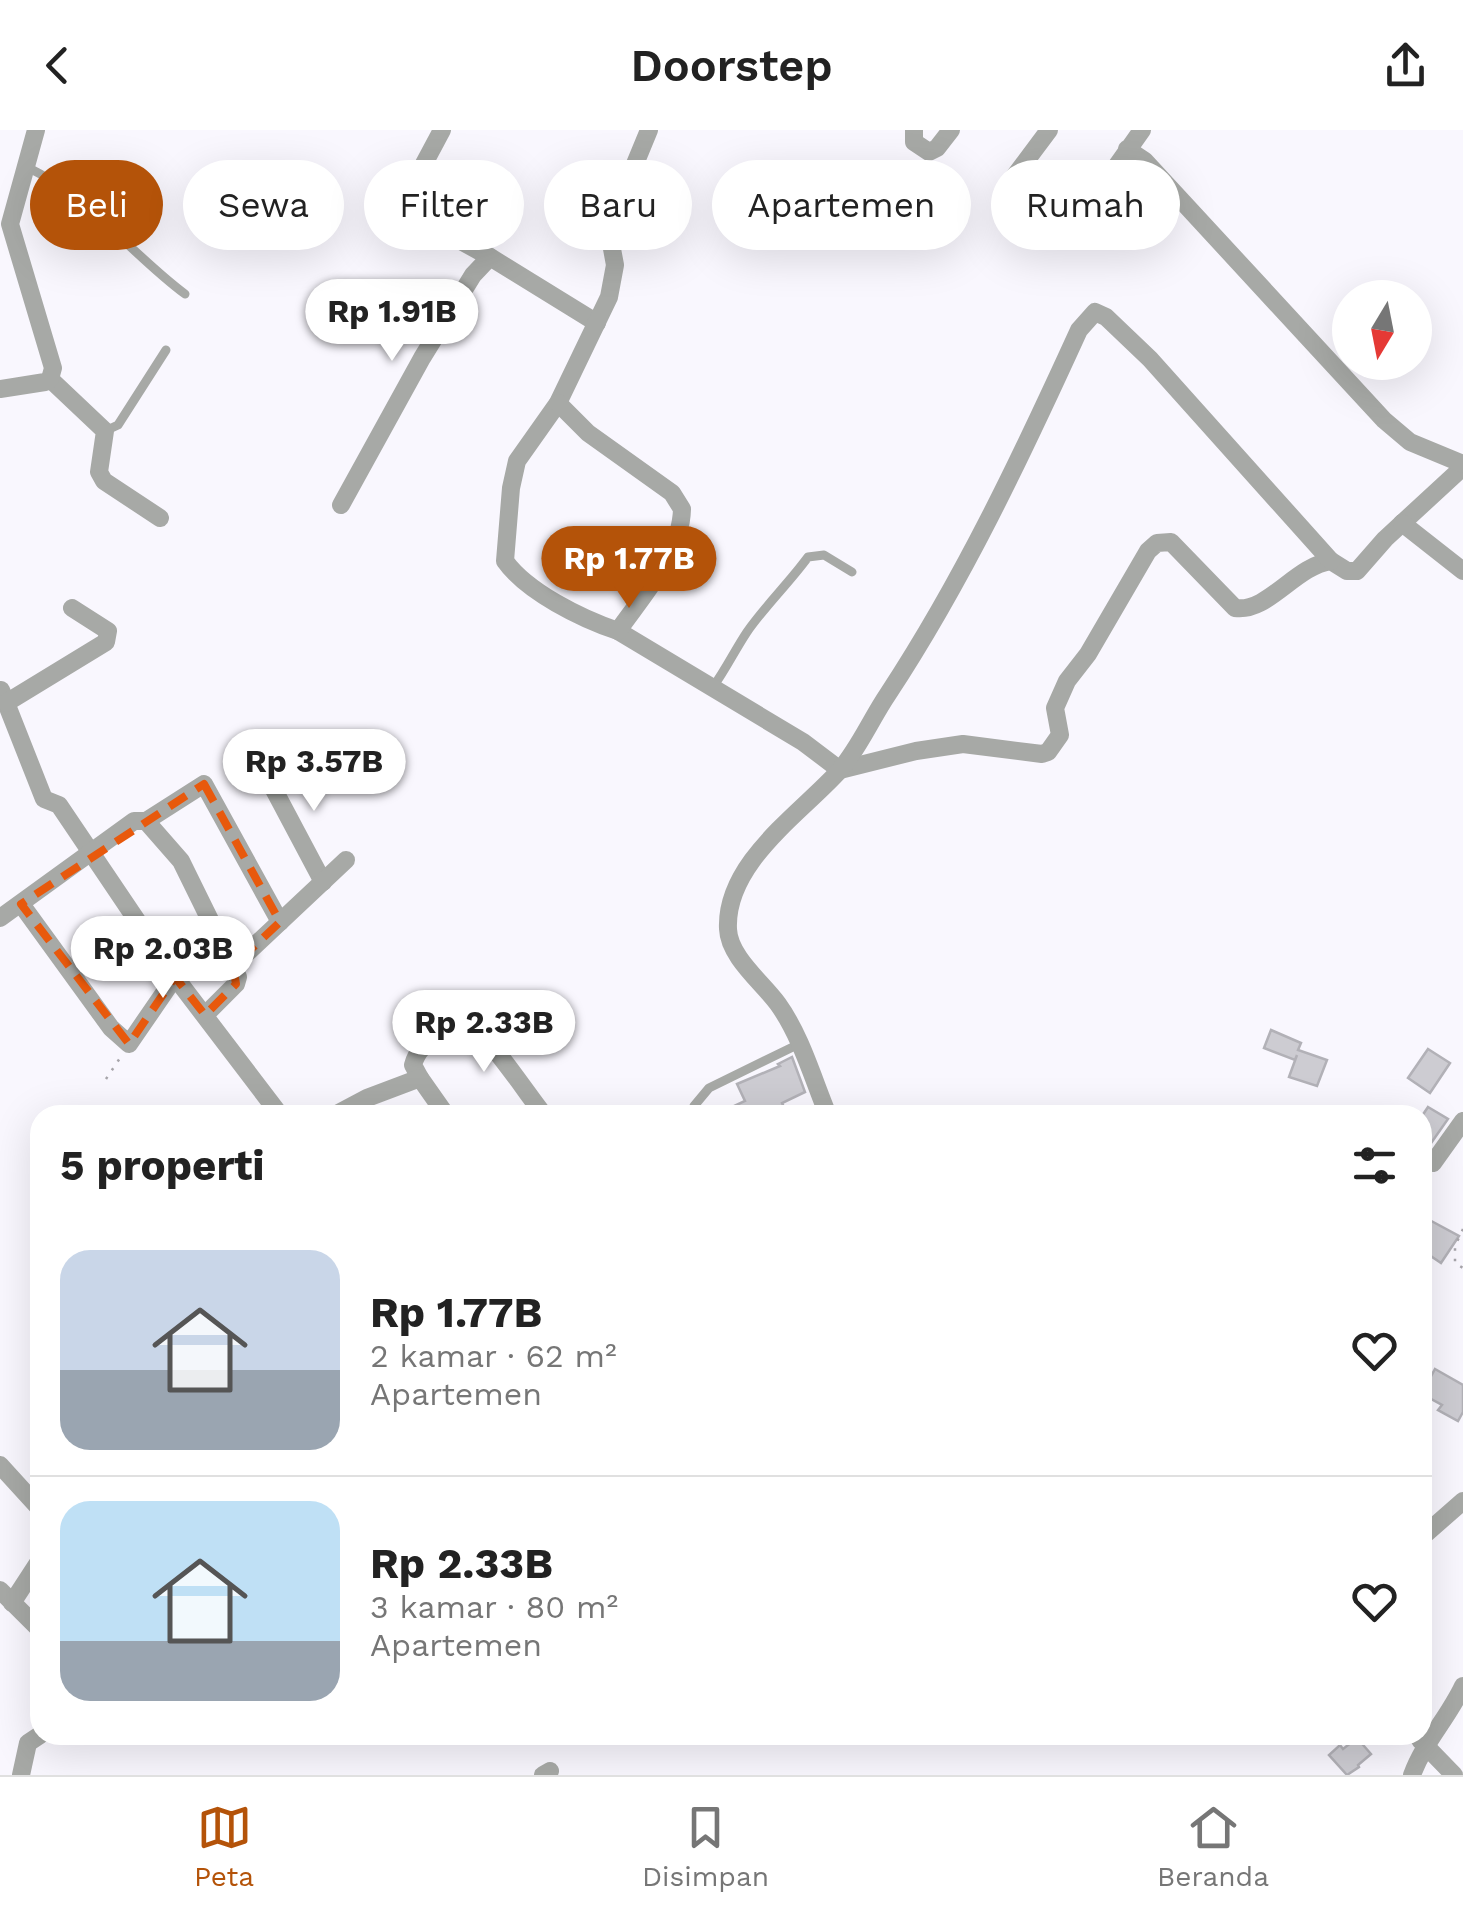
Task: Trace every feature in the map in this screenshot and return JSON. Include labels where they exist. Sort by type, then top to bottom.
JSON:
[{"type":"street","points":[[36,130],[10,224],[51,354],[50,379]]},
{"type":"street","points":[[442,130],[410,190],[408,212],[596,323]]},
{"type":"street","points":[[649,130],[616,210],[610,238],[616,264],[609,297],[558,403],[517,461],[504,562],[520,578],[559,604],[593,623],[618,631],[803,742],[840,770]]},
{"type":"street","points":[[914,130],[914,142],[929,152],[937,148],[950,130]]},
{"type":"street","points":[[1027,160],[1048,130]]},
{"type":"street","points":[[1120,160],[1142,130]]},
{"type":"street","points":[[824,1105],[780,1007],[730,941],[728,923],[735,894],[760,850],[840,770],[933,619],[1010,479],[1079,330],[1095,312],[1106,317],[1150,359],[1331,561],[1346,571],[1356,572],[1402,523],[1460,474],[1384,420],[1144,161],[1127,149]]},
{"type":"street","points":[[341,505],[422,358],[473,275],[490,257]]},
{"type":"street","points":[[0,388],[36,385],[50,379]]},
{"type":"street","points":[[50,379],[104,431],[100,472],[104,481],[160,518]]},
{"type":"street","points":[[558,403],[588,434],[672,493],[682,508],[675,542],[663,566],[618,631]]},
{"type":"street","points":[[1402,523],[1463,571]]},
{"type":"street","points":[[840,770],[963,744],[1048,752],[1060,734],[1055,708],[1066,681],[1088,654],[1148,551],[1157,543],[1171,542],[1235,608],[1244,609],[1251,608],[1309,566],[1331,561]]},
{"type":"street","points":[[72,608],[103,626],[108,631],[106,642],[4,697],[44,799],[58,805],[174,978],[272,1105]]},
{"type":"street","points":[[262,769],[323,882]]},
{"type":"street","points":[[0,918],[134,821],[146,821],[204,784],[280,922]]},
{"type":"street","points":[[146,821],[180,861],[238,977],[236,984],[205,1015]]},
{"type":"street","points":[[233,966],[346,860]]},
{"type":"street","points":[[20,904],[111,1028],[129,1044],[174,978]]},
{"type":"street","points":[[439,1105],[413,1065],[416,1056],[445,1028],[459,1021],[466,1021],[491,1044],[537,1105]]},
{"type":"street","points":[[362,1105],[420,1078]]},
{"type":"street","points":[[1433,1163],[1463,1122]]},
{"type":"street","points":[[0,1465],[30,1499]]},
{"type":"street","points":[[1432,1528],[1463,1501]]},
{"type":"street","points":[[30,1571],[6,1596],[30,1620]]},
{"type":"street","points":[[1432,1729],[1449,1714],[1463,1686]]},
{"type":"street","points":[[21,1775],[30,1741]]},
{"type":"street","points":[[1412,1775],[1419,1745]]},
{"type":"street","points":[[1425,1745],[1454,1775]]},
{"type":"lane","points":[[24,166],[49,178],[96,214],[150,268],[185,294]]},
{"type":"lane","points":[[104,431],[118,425],[166,350]]},
{"type":"lane","points":[[711,689],[748,632],[808,557],[824,554],[852,572]]},
{"type":"lane","points":[[695,1105],[709,1088],[799,1044]]},
{"type":"path","points":[[106,1078],[129,1044]]},
{"type":"path","points":[[1463,1229],[1455,1246],[1455,1263],[1463,1268]]},
{"type":"highlighted area","points":[[204,784],[280,922],[233,966],[236,984],[205,1015],[175,977],[129,1044],[21,904]]},
{"type":"building","points":[[1271,1030],[1301,1043],[1298,1050],[1327,1060],[1317,1086],[1289,1077],[1297,1055],[1295,1060],[1264,1048]]},
{"type":"building","points":[[1428,1049],[1450,1063],[1430,1093],[1408,1078]]},
{"type":"building","points":[[792,1057],[805,1092],[783,1105],[736,1105],[745,1101],[737,1084]]},
{"type":"building","points":[[1432,1109],[1448,1119],[1432,1142]]},
{"type":"building","points":[[1432,1221],[1459,1236],[1441,1263],[1432,1257]]},
{"type":"building","points":[[1435,1369],[1463,1385],[1463,1412],[1458,1421],[1438,1410],[1442,1405],[1432,1400]]},
{"type":"building","points":[[1340,1745],[1343,1749],[1363,1745],[1371,1754],[1347,1775],[1329,1755]]}]
